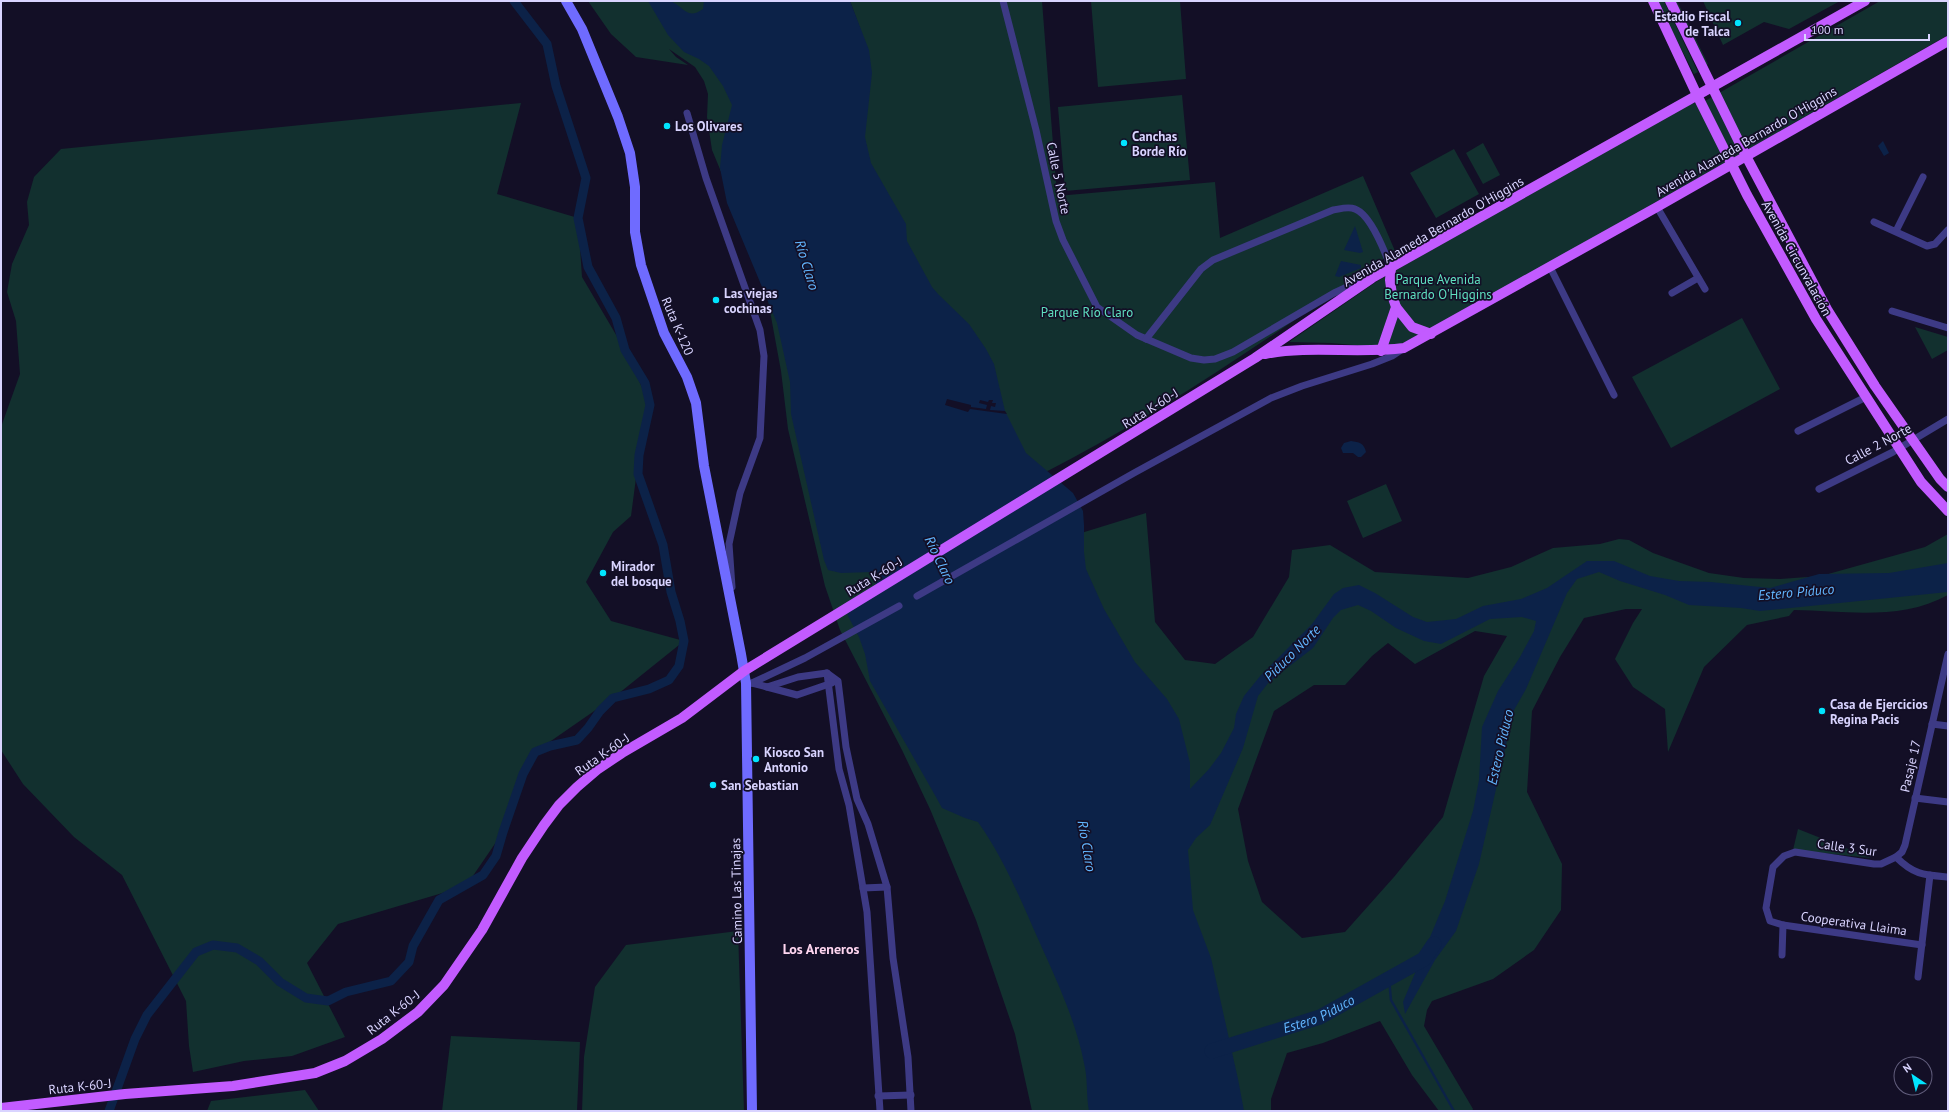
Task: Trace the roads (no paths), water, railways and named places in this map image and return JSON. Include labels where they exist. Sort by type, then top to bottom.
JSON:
[{"type":"main road","name":"Avenida Circunvalación","points":[[1653,1],[1697,96],[1751,202],[1816,318],[1921,482],[1948,510]]},
{"type":"main road","name":"Avenida Circunvalación","points":[[1670,1],[1746,156],[1828,311],[1875,386],[1940,479],[1948,487]]},
{"type":"main road","name":"Avenida Alameda Bernardo O'Higgins","points":[[1251,361],[1372,278],[1713,88],[1865,1]]},
{"type":"main road","name":"Avenida Alameda Bernardo O'Higgins","points":[[1251,361],[1265,354],[1288,350],[1323,348],[1381,351],[1404,348],[1657,207],[1948,41]]},
{"type":"main road","points":[[1391,268],[1390,280],[1392,295],[1396,307],[1412,327],[1431,334]]},
{"type":"main road","points":[[1381,351],[1396,307]]},
{"type":"main road","name":"Ruta K-60-J","points":[[1,1108],[125,1094],[233,1086],[316,1073],[345,1061],[382,1039],[418,1012],[444,985],[482,930],[522,858],[559,805],[598,769],[682,718],[744,671],[1251,361]]},
{"type":"street","name":"Ruta K-120","points":[[566,1],[585,36],[618,117],[630,153],[635,187],[635,232],[641,265],[664,333],[686,377],[696,403],[704,466],[744,671]]},
{"type":"street","name":"Calle 5 Norte","points":[[1003,1],[1036,130],[1056,221],[1063,240],[1097,307],[1137,335],[1146,339],[1191,358],[1204,360],[1215,359],[1233,352],[1346,286],[1372,278]]},
{"type":"street","points":[[687,113],[706,178],[760,330],[764,356],[760,438],[740,493],[729,544],[733,609]]},
{"type":"street","points":[[1896,231],[1924,177]]},
{"type":"street","points":[[1657,207],[1705,289]]},
{"type":"street","points":[[1146,339],[1201,269],[1213,260],[1333,210],[1346,208],[1355,209],[1363,214],[1369,221],[1391,268]]},
{"type":"street","points":[[1874,222],[1927,246],[1935,244],[1948,230]]},
{"type":"street","points":[[1550,267],[1614,395]]},
{"type":"street","points":[[1672,293],[1698,278]]},
{"type":"street","points":[[1892,311],[1948,328]]},
{"type":"street","points":[[917,596],[1134,473],[1271,398],[1302,386],[1372,364],[1392,356],[1404,348]]},
{"type":"street","points":[[1372,364],[1381,351]]},
{"type":"street","points":[[1798,431],[1866,397]]},
{"type":"street","name":"Calle 2 Norte","points":[[1819,489],[1899,448],[1948,419]]},
{"type":"street","points":[[749,683],[805,658],[898,606]]},
{"type":"street","name":"Pasaje 17","points":[[1896,857],[1902,852],[1905,845],[1948,654]]},
{"type":"street","name":"Camino Las Tinajas","points":[[744,671],[749,683],[752,1111]]},
{"type":"street","points":[[767,687],[798,677],[827,673],[838,681],[846,747],[856,799],[868,824],[887,887],[890,934],[908,1057],[911,1111]]},
{"type":"street","points":[[827,673],[839,769],[850,805],[867,912],[880,1111]]},
{"type":"street","points":[[749,683],[797,695],[838,681]]},
{"type":"street","points":[[1932,724],[1948,726]]},
{"type":"street","points":[[1915,798],[1948,802]]},
{"type":"street","name":"Calle 3 Sur","points":[[1783,925],[1770,921],[1766,908],[1773,867],[1784,856],[1795,852],[1874,864],[1881,864],[1896,857]]},
{"type":"street","points":[[1896,857],[1912,871],[1919,874],[1948,877]]},
{"type":"street","points":[[1918,977],[1930,875]]},
{"type":"street","points":[[863,888],[887,887]]},
{"type":"street","points":[[1782,955],[1783,925]]},
{"type":"street","name":"Cooperativa Llaima","points":[[1783,925],[1922,945]]},
{"type":"street","points":[[878,1096],[911,1095]]},
{"type":"water","points":[[648,1],[670,1],[685,11],[692,13],[703,9],[704,1],[850,1],[869,50],[872,73],[865,137],[871,163],[906,224],[907,241],[932,287],[969,324],[986,349],[994,364],[1005,411],[1026,453],[1073,493],[1083,511],[1086,569],[1104,609],[1135,662],[1167,699],[1179,719],[1190,763],[1190,789],[1209,769],[1221,753],[1234,728],[1236,714],[1244,696],[1261,675],[1312,624],[1334,594],[1343,588],[1359,585],[1375,593],[1413,617],[1427,622],[1456,619],[1483,606],[1521,599],[1547,588],[1587,561],[1614,561],[1650,576],[1679,581],[1711,582],[1770,588],[1819,574],[1889,573],[1948,563],[1948,592],[1760,611],[1741,608],[1689,605],[1665,595],[1620,581],[1599,572],[1577,579],[1567,593],[1526,689],[1514,710],[1479,864],[1456,931],[1435,960],[1405,1014],[1403,1002],[1445,901],[1473,811],[1479,780],[1482,727],[1498,691],[1520,657],[1534,631],[1536,621],[1522,617],[1490,619],[1441,644],[1424,641],[1396,628],[1371,611],[1358,605],[1341,610],[1333,618],[1313,648],[1269,682],[1258,696],[1243,748],[1210,825],[1196,838],[1188,850],[1193,910],[1211,958],[1244,1111],[1089,1111],[1085,1069],[1071,1016],[1019,895],[1004,865],[978,822],[942,808],[870,681],[865,654],[859,637],[847,614],[878,590],[872,572],[841,573],[828,570],[824,560],[791,414],[790,382],[777,323],[727,203],[720,168],[722,145],[732,105],[723,86],[709,66],[699,59],[684,52],[668,35]]},
{"type":"water","points":[[1883,141],[1889,153],[1884,156],[1878,146]]},
{"type":"water","points":[[1355,226],[1363,252],[1360,253],[1344,250]]},
{"type":"water","points":[[1341,261],[1361,265],[1361,268],[1339,277],[1335,276]]},
{"type":"water","points":[[1351,441],[1359,443],[1364,447],[1366,452],[1361,457],[1358,457],[1353,453],[1343,453],[1341,448],[1344,443]]},
{"type":"waterway","points":[[109,1111],[135,1039],[147,1015],[196,952],[213,945],[237,948],[259,961],[280,982],[306,998],[328,1001],[346,992],[391,981],[409,962],[413,946],[439,900],[483,875],[496,856],[523,774],[535,752],[550,746],[577,740],[600,711],[613,698],[649,689],[669,680],[679,666],[684,641],[680,621],[671,592],[663,545],[638,474],[639,455],[650,405],[645,383],[625,350],[616,318],[588,267],[578,218],[586,178],[556,86],[547,44],[514,1]]},
{"type":"waterway","name":"Estero Piduco","points":[[1212,1051],[1320,1017],[1424,959],[1434,944]]},
{"type":"waterway","points":[[1389,979],[1391,1000],[1454,1111]]},
{"type":"place","name":"Estadio Fiscal de Talca","points":[[1738,23]]},
{"type":"place","name":"Los Olivares","points":[[667,126]]},
{"type":"place","name":"Canchas Borde Río","points":[[1124,143]]},
{"type":"place","name":"Las viejas cochinas","points":[[716,300]]},
{"type":"place","name":"Mirador del bosque","points":[[603,573]]},
{"type":"place","name":"Casa de Ejercicios Regina Pacis","points":[[1822,711]]},
{"type":"place","name":"Kiosco San Antonio","points":[[756,759]]},
{"type":"place","name":"San Sebastian","points":[[713,785]]},
{"type":"district","name":"Los Areneros","points":[[821,949]]},
{"type":"water label","name":"Río Claro","points":[[807,265]]},
{"type":"water label","name":"Río Claro","points":[[940,560]]},
{"type":"water label","name":"Piduco Norte","points":[[1292,653]]},
{"type":"water label","name":"Río Claro","points":[[1087,846]]},
{"type":"park label","name":"Parque Avenida Bernardo O'Higgins","points":[[1438,286]]},
{"type":"park label","name":"Parque Río Claro","points":[[1087,312]]}]
